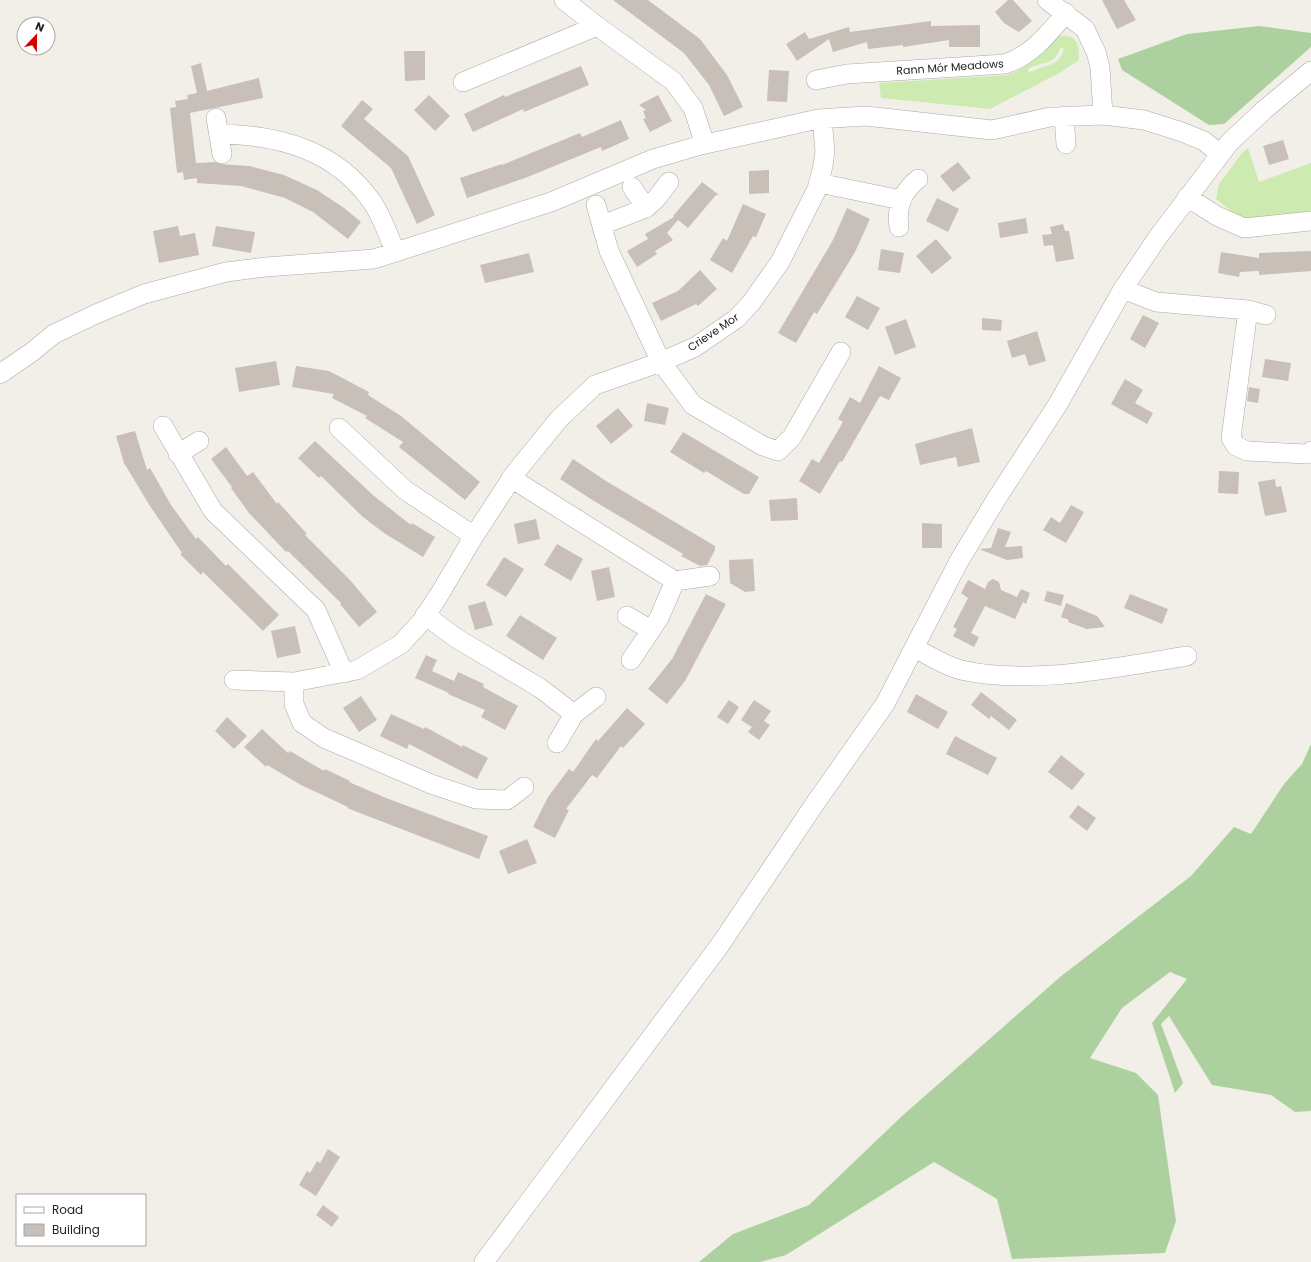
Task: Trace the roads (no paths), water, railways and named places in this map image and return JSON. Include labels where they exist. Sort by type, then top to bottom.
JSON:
[{"type":"street","points":[[564,0],[673,81],[693,108],[705,144]]},
{"type":"street","points":[[1047,0],[1066,13],[1084,29],[1096,52],[1100,67],[1103,115]]},
{"type":"street","name":"Rann Mór Meadows","points":[[816,80],[847,74],[1004,64],[1016,60],[1038,45],[1066,13]]},
{"type":"street","points":[[463,82],[597,26]]},
{"type":"street","points":[[484,1262],[720,945],[816,802],[885,704],[962,555],[1058,404],[1123,289],[1187,197],[1229,143],[1264,110],[1311,71]]},
{"type":"street","points":[[0,374],[32,352],[54,334],[144,294],[163,288],[226,272],[266,267],[374,259],[544,204],[654,158],[705,144],[822,119],[866,116],[992,130],[1050,117],[1103,115],[1144,120],[1182,132],[1204,141],[1220,154]]},
{"type":"street","points":[[1064,116],[1066,144]]},
{"type":"street","name":"Crieve Mor","points":[[234,680],[294,682],[344,673],[357,670],[401,644],[426,615],[474,536],[512,478],[559,419],[595,386],[661,362],[695,347],[736,319],[751,303],[780,262],[819,183],[825,151],[822,119]]},
{"type":"street","points":[[222,154],[218,126],[246,135],[308,149],[330,160],[355,180],[373,203],[395,251]]},
{"type":"street","points":[[899,227],[898,218],[901,200],[911,185],[918,179]]},
{"type":"street","points":[[602,225],[646,208],[656,199],[669,182]]},
{"type":"street","points":[[819,183],[901,200]]},
{"type":"street","points":[[632,187],[646,208]]},
{"type":"street","points":[[1187,197],[1217,216],[1244,228],[1311,221]]},
{"type":"street","points":[[596,205],[609,251],[661,362],[693,405],[763,446],[778,451],[792,437],[841,352]]},
{"type":"street","points":[[1123,289],[1156,302],[1257,312],[1231,438],[1236,446],[1247,451],[1307,454],[1311,451]]},
{"type":"street","points":[[163,426],[178,454],[213,511],[316,610],[344,673]]},
{"type":"street","points":[[339,428],[405,490],[474,536]]},
{"type":"street","points":[[178,454],[199,441]]},
{"type":"street","points":[[512,478],[675,581],[710,576]]},
{"type":"street","points":[[631,660],[659,618],[675,581]]},
{"type":"street","points":[[426,615],[456,638],[540,688],[574,714]]},
{"type":"street","points":[[627,616],[651,630]]},
{"type":"street","points":[[914,648],[960,670],[1005,677],[1080,672],[1187,656]]},
{"type":"street","points":[[294,682],[294,704],[302,723],[324,738],[431,784],[476,798],[507,800],[524,787]]},
{"type":"street","points":[[557,743],[574,714],[596,697]]}]
